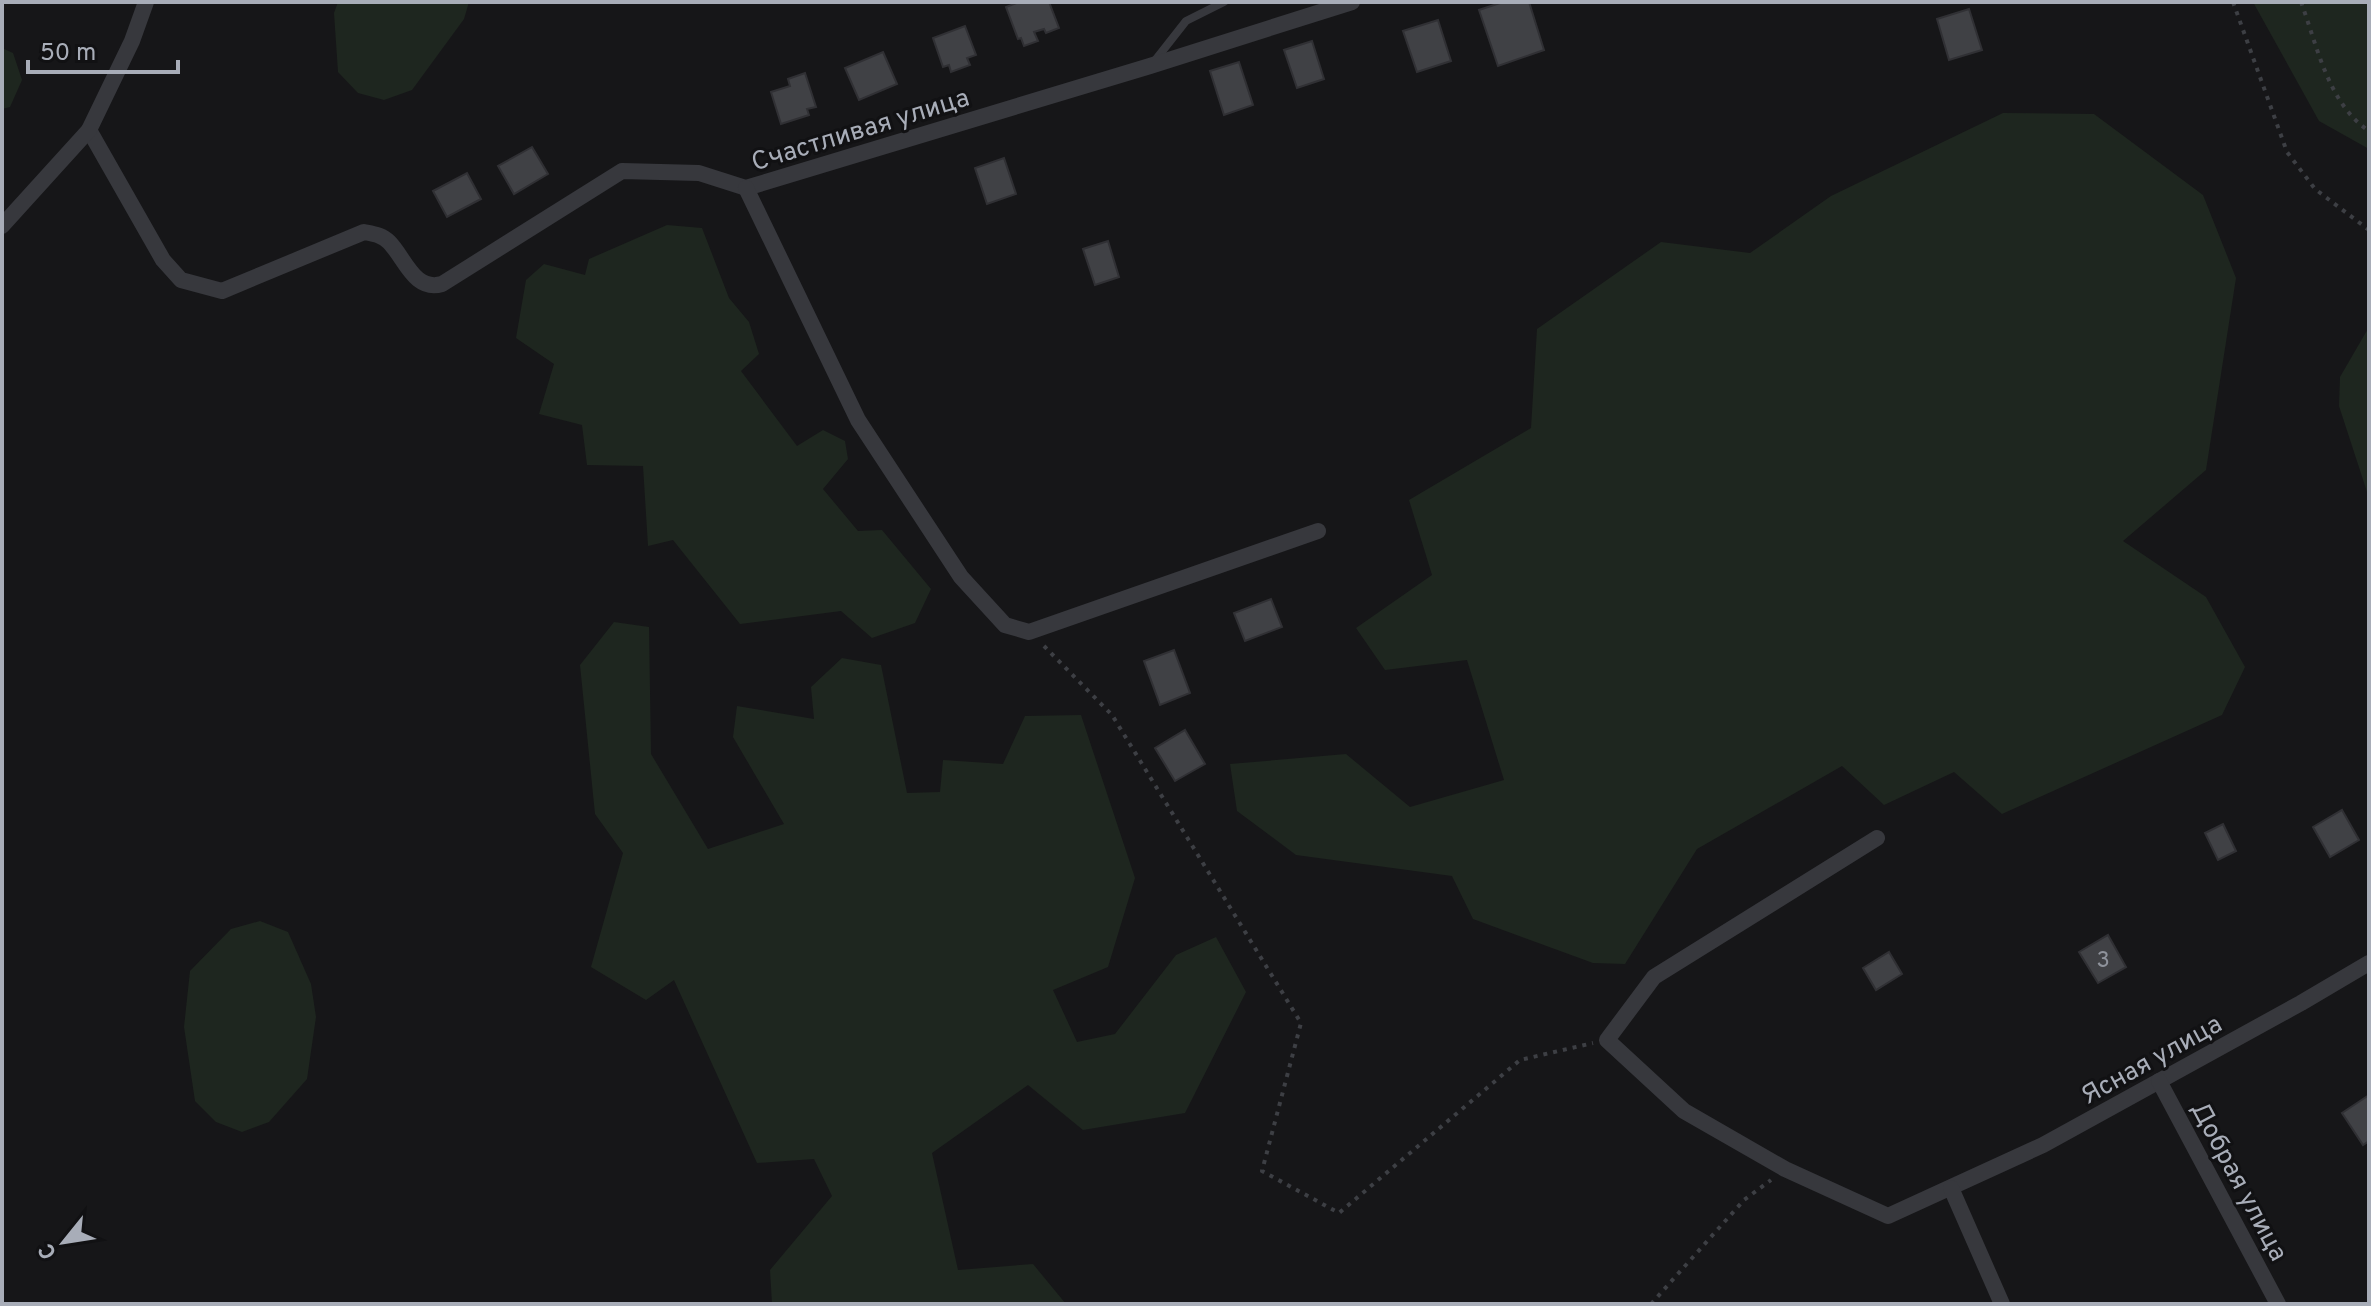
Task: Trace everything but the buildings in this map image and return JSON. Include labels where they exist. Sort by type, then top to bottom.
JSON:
[{"type":"street","points":[[2,226],[89,130],[132,41],[146,2]]},
{"type":"street","name":"Счастливая улица","points":[[89,130],[163,260],[181,280],[222,291],[364,232],[379,235],[388,241],[424,285],[433,287],[622,171],[699,173],[746,188],[1352,2]]},
{"type":"street","points":[[746,188],[858,420],[961,577],[1005,625],[1029,632],[1318,531]]},
{"type":"street","points":[[1607,1040],[1654,977],[1877,838]]},
{"type":"street","name":"Ясная улица","points":[[1607,1040],[1684,1111],[1785,1169],[1888,1216],[2043,1145],[2369,963]]},
{"type":"street","name":"Добрая улица","points":[[2159,1081],[2278,1304]]},
{"type":"street","points":[[1951,1188],[2002,1304]]},
{"type":"lane","points":[[1150,66],[1186,21],[1224,2]]},
{"type":"path","points":[[2233,2],[2287,152],[2315,189],[2369,230]]},
{"type":"path","points":[[2301,2],[2333,90],[2369,131]]},
{"type":"path","points":[[1029,632],[1112,715],[1301,1023],[1262,1171],[1339,1213],[1520,1060],[1607,1040]]},
{"type":"path","points":[[1651,1304],[1744,1200],[1785,1169]]},
{"type":"shaded area","points":[[338,2],[469,2],[464,19],[412,90],[384,100],[358,93],[338,72],[334,13]]},
{"type":"shaded area","points":[[2253,2],[2369,2],[2369,149],[2319,121]]},
{"type":"shaded area","points":[[2,48],[13,53],[22,80],[10,107],[2,109]]},
{"type":"shaded area","points":[[2003,113],[2094,114],[2203,195],[2236,278],[2206,470],[2123,541],[2206,597],[2245,667],[2222,715],[2002,814],[1954,772],[1884,805],[1842,766],[1697,849],[1625,964],[1593,963],[1473,919],[1452,876],[1296,855],[1237,811],[1230,764],[1346,754],[1410,807],[1504,780],[1467,660],[1385,670],[1356,628],[1432,575],[1409,500],[1531,428],[1537,329],[1661,242],[1750,253],[1831,196]]},
{"type":"shaded area","points":[[667,225],[702,228],[729,298],[749,322],[759,354],[741,371],[797,446],[823,430],[845,441],[848,459],[823,489],[858,531],[882,530],[931,589],[915,623],[872,638],[841,611],[740,624],[673,540],[648,546],[643,466],[587,465],[582,425],[539,414],[554,364],[516,338],[526,280],[544,264],[585,275],[589,259]]},
{"type":"shaded area","points":[[2369,327],[2369,498],[2339,406],[2340,377]]},
{"type":"shaded area","points":[[614,622],[649,627],[651,754],[708,849],[784,824],[733,737],[737,706],[814,719],[811,687],[842,658],[881,665],[907,793],[940,792],[943,760],[1003,764],[1025,716],[1081,715],[1135,878],[1108,967],[1053,990],[1077,1042],[1115,1034],[1176,955],[1216,937],[1246,992],[1185,1113],[1083,1130],[1028,1085],[932,1153],[958,1270],[1033,1264],[1066,1304],[772,1304],[770,1270],[832,1196],[814,1159],[757,1163],[674,980],[646,1000],[591,967],[623,853],[595,814],[580,665]]},
{"type":"shaded area","points":[[260,921],[288,932],[311,984],[316,1017],[307,1079],[269,1122],[242,1132],[216,1122],[195,1101],[184,1027],[190,971],[231,929]]}]
